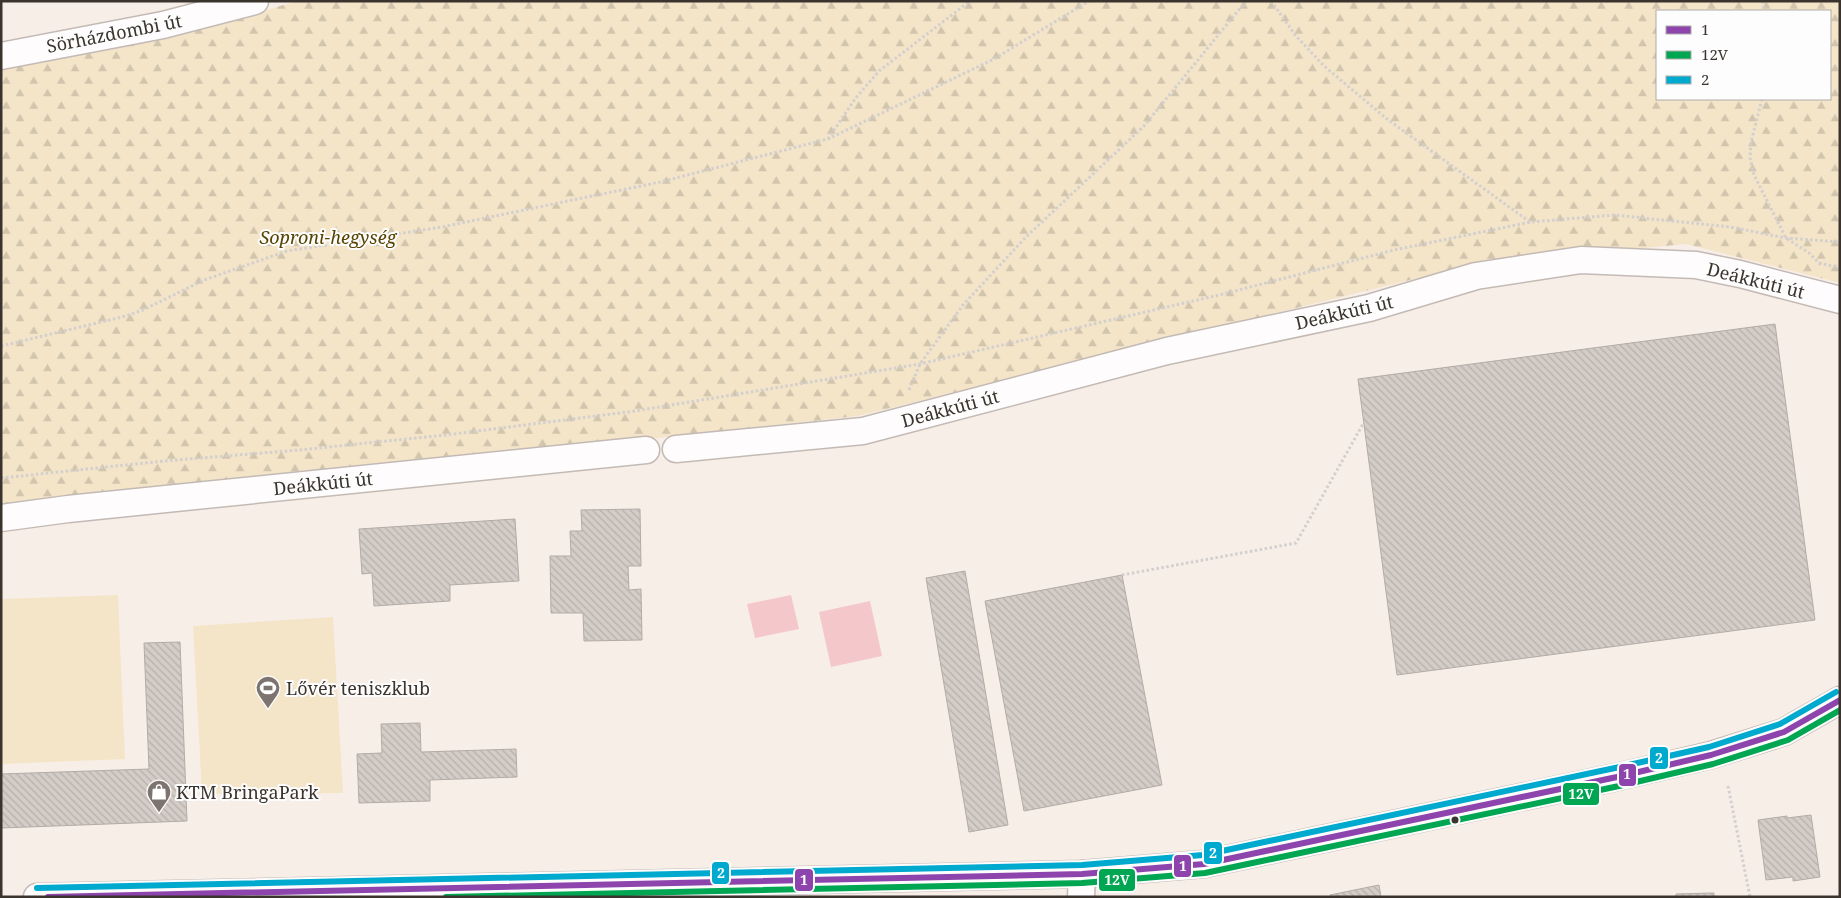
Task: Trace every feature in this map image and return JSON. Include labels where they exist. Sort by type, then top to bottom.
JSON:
[{"type":"street","name":"Sörházdombi út","points":[[1,56],[163,25],[255,1]]},
{"type":"street","name":"Deákkúti út","points":[[676,449],[863,431],[1167,351],[1369,308],[1476,276],[1581,260],[1696,265],[1740,274],[1834,299]]},
{"type":"street","name":"Deákkúti út","points":[[1,518],[68,509],[646,450]]},
{"type":"street","points":[[37,897],[1082,886],[1204,864],[1617,778],[1711,755],[1784,732],[1840,700]]},
{"type":"path","points":[[828,139],[855,99],[879,71],[970,1]]},
{"type":"path","points":[[1,346],[122,317],[143,310],[204,280],[288,251],[442,227],[660,182],[828,139],[994,60],[1089,1]]},
{"type":"path","points":[[920,364],[963,305],[1024,238],[1144,126],[1246,1]]},
{"type":"path","points":[[1271,1],[1296,36],[1324,66],[1387,118],[1530,222]]},
{"type":"path","points":[[1762,100],[1751,142],[1750,158],[1754,175],[1786,238],[1809,253],[1818,263],[1840,268]]},
{"type":"path","points":[[1,478],[446,435],[634,411],[920,364],[1219,294],[1394,250],[1530,222],[1614,215],[1730,227],[1786,238],[1840,242]]},
{"type":"path","points":[[1122,575],[1296,543],[1363,424]]},
{"type":"path","points":[[1728,786],[1750,897]]},
{"type":"green space","name":"Soproni-hegység","points":[[297,1],[1840,1],[1840,283],[1686,244],[1475,264],[858,416],[1,509],[1,69],[200,29]]},
{"type":"green space","points":[[118,595],[125,759],[1,764],[1,599]]},
{"type":"green space","name":"Lővér teniszklub","points":[[333,617],[343,793],[202,794],[193,626]]},
{"type":"shaded area","points":[[791,595],[799,629],[755,638],[747,604]]},
{"type":"shaded area","points":[[870,601],[882,656],[831,667],[819,612]]},
{"type":"building","points":[[1775,324],[1815,620],[1397,675],[1358,379]]},
{"type":"building","points":[[640,509],[641,566],[628,566],[629,590],[641,589],[642,640],[584,641],[583,613],[551,613],[550,556],[571,556],[570,531],[582,531],[581,510]]},
{"type":"building","points":[[515,519],[519,581],[450,585],[450,601],[374,606],[372,573],[362,574],[359,529]]},
{"type":"building","points":[[965,571],[1008,825],[969,832],[926,578]]},
{"type":"building","points":[[1122,575],[1162,785],[1024,811],[985,601]]},
{"type":"building","points":[[180,642],[187,821],[1,828],[1,774],[149,769],[144,643]]},
{"type":"building","points":[[420,723],[421,752],[516,749],[517,777],[430,780],[430,801],[359,803],[357,754],[382,753],[381,724]]},
{"type":"building","points":[[1811,815],[1820,877],[1793,881],[1793,877],[1766,880],[1758,820]]},
{"type":"building","points":[[1379,885],[1381,897],[1331,897],[1330,895]]},
{"type":"building","points":[[1714,893],[1714,897],[1676,897],[1676,894]]},
{"type":"transit line","name":"2","points":[[37,888],[1082,865],[1203,855],[1709,747],[1780,724],[1836,692]]},
{"type":"transit line","name":"1","points":[[48,897],[1082,874],[1204,864],[1617,777],[1711,755],[1784,732],[1840,700]]},
{"type":"transit line","name":"12V","points":[[446,897],[1082,883],[1205,873],[1619,786],[1713,764],[1788,740],[1840,710]]},
{"type":"place","name":"Lővér teniszklub","points":[[268,709]]},
{"type":"place","name":"KTM BringaPark","points":[[159,813]]}]
